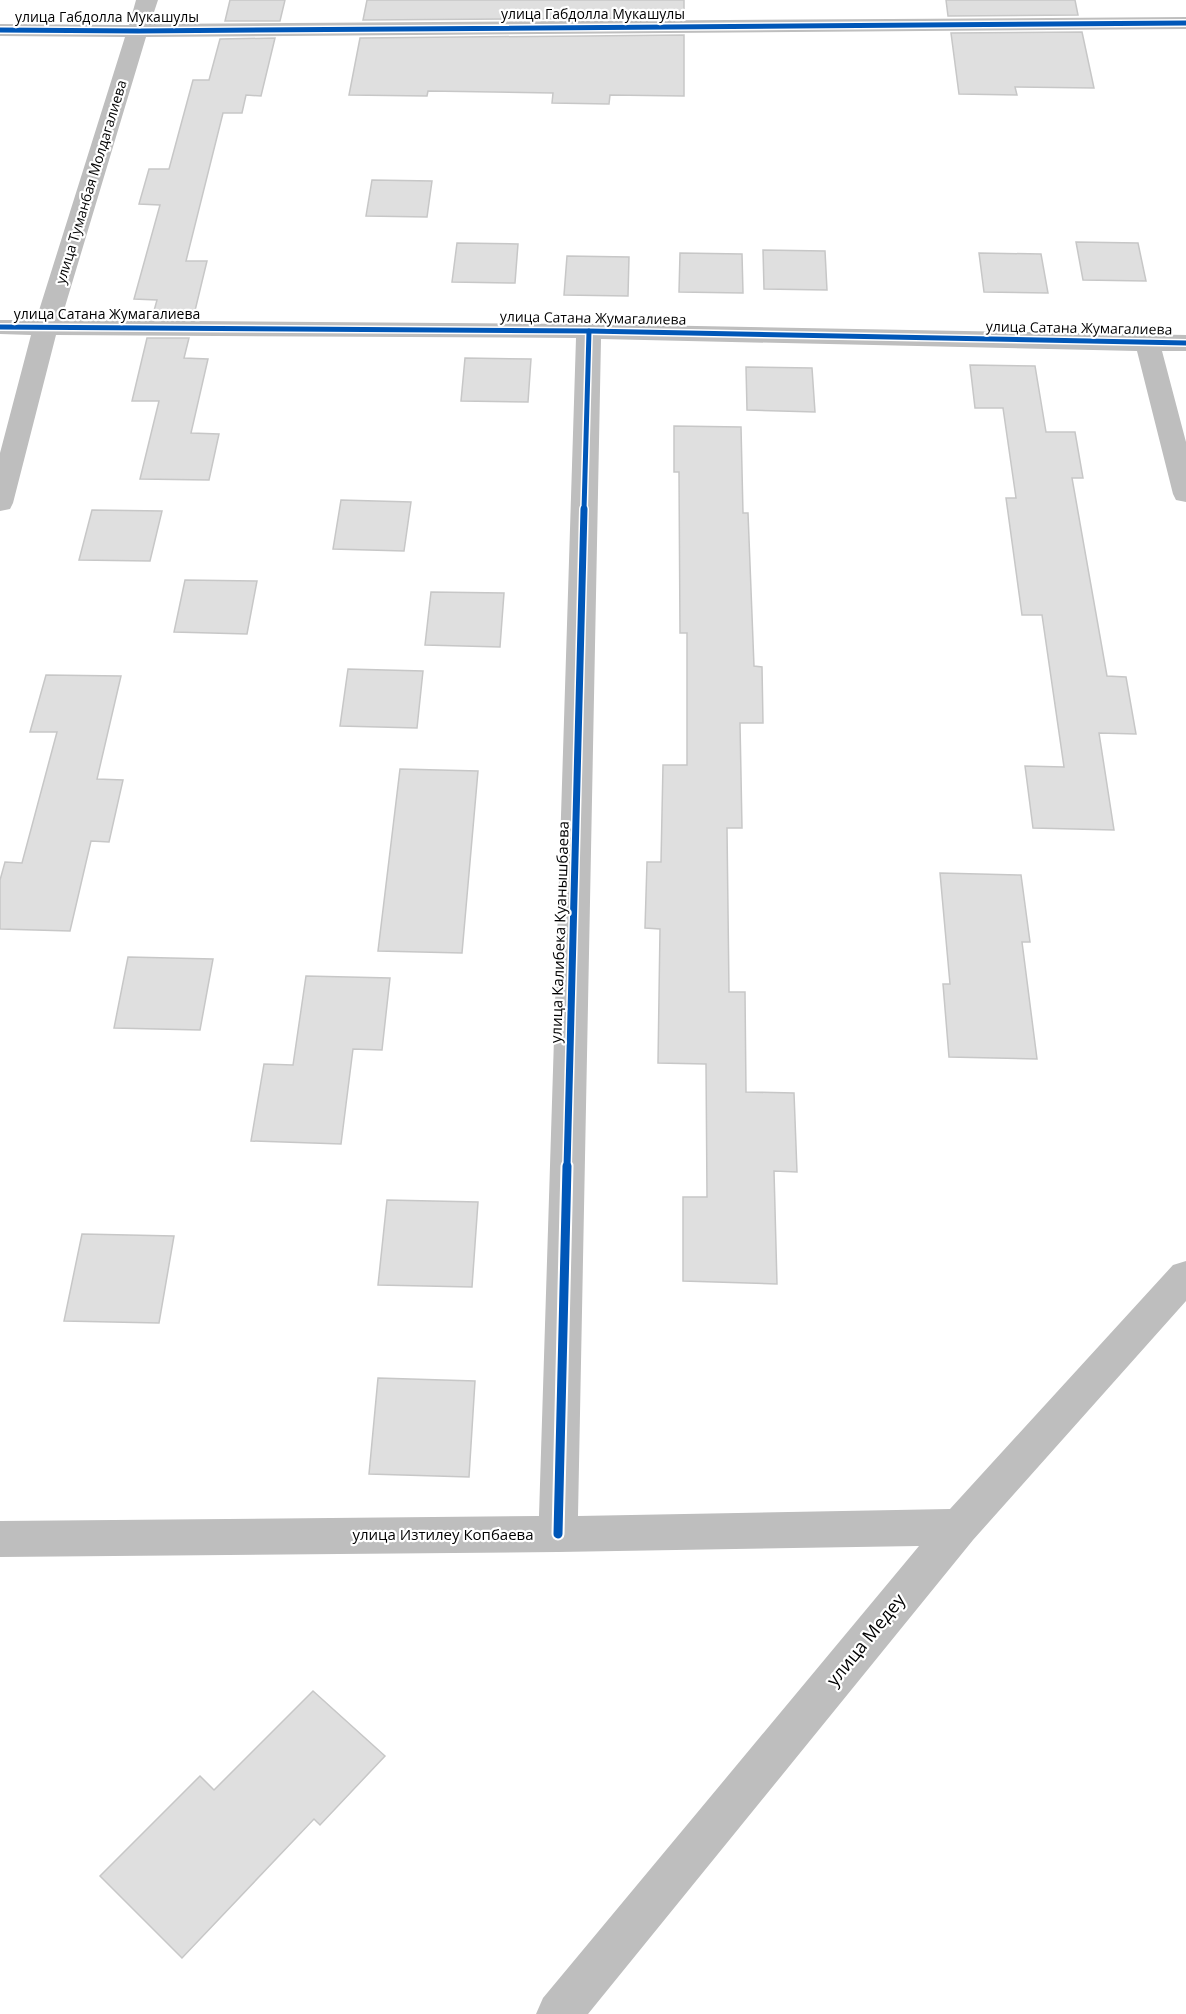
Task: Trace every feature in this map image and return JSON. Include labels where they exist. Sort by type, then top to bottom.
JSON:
[{"type":"street","name":"улица Туманбая Молдагалиева","points":[[0,503],[46,327],[147,0]]},
{"type":"street","name":"улица Габдолла Мукашулы","points":[[0,30],[138,31],[1186,23]]},
{"type":"street","name":"улица Сатана Жумагалиева","points":[[0,327],[589,331],[1186,343]]},
{"type":"street","name":"улица Калибека Куанышбаева","points":[[558,1534],[589,331]]},
{"type":"street","points":[[1148,344],[1186,494]]},
{"type":"street","name":"улица Медеу","points":[[559,2014],[959,1527],[1186,1276]]},
{"type":"street","name":"улица Изтилеу Копбаева","points":[[0,1539],[558,1534],[959,1527]]},
{"type":"building","points":[[230,0],[285,0],[280,21],[225,21]]},
{"type":"building","points":[[367,0],[684,0],[684,18],[363,20]]},
{"type":"building","points":[[946,0],[1075,0],[1078,15],[948,16]]},
{"type":"building","points":[[1082,32],[1094,88],[1015,87],[1017,95],[959,94],[951,33]]},
{"type":"building","points":[[684,35],[684,96],[610,95],[609,104],[552,103],[553,93],[428,91],[427,96],[349,95],[360,38]]},
{"type":"building","points":[[275,38],[261,96],[246,95],[242,113],[223,113],[186,261],[207,261],[193,319],[152,318],[157,300],[134,299],[160,205],[139,204],[149,169],[169,169],[193,80],[209,80],[220,39]]},
{"type":"building","points":[[372,180],[432,181],[427,217],[366,216]]},
{"type":"building","points":[[1076,242],[1138,243],[1146,281],[1083,280]]},
{"type":"building","points":[[457,243],[518,244],[515,283],[452,282]]},
{"type":"building","points":[[763,250],[825,251],[827,290],[764,289]]},
{"type":"building","points":[[680,253],[742,254],[743,293],[679,292]]},
{"type":"building","points":[[979,253],[1041,254],[1048,293],[984,292]]},
{"type":"building","points":[[567,256],[629,257],[628,296],[564,295]]},
{"type":"building","points":[[147,338],[189,338],[184,358],[208,359],[191,433],[219,434],[209,480],[140,479],[159,401],[132,401]]},
{"type":"building","points":[[465,358],[531,359],[528,402],[461,401]]},
{"type":"building","points":[[970,365],[1035,366],[1046,432],[1075,432],[1083,478],[1072,478],[1107,676],[1126,677],[1136,734],[1099,733],[1114,830],[1033,828],[1025,766],[1064,767],[1042,615],[1022,615],[1006,498],[1016,498],[1003,408],[975,408]]},
{"type":"building","points":[[746,367],[812,368],[815,412],[747,410]]},
{"type":"building","points":[[674,426],[741,427],[743,513],[748,513],[754,666],[762,667],[763,723],[740,723],[742,828],[727,828],[729,992],[745,992],[746,1092],[794,1093],[797,1172],[774,1171],[777,1284],[683,1281],[683,1197],[707,1197],[706,1064],[658,1063],[660,929],[645,928],[647,862],[661,862],[663,765],[687,765],[687,633],[680,633],[679,472],[674,472]]},
{"type":"building","points":[[341,500],[411,502],[404,551],[333,549]]},
{"type":"building","points":[[92,510],[162,511],[150,561],[79,560]]},
{"type":"building","points":[[185,580],[257,581],[247,634],[174,632]]},
{"type":"building","points":[[431,592],[504,593],[500,647],[425,645]]},
{"type":"building","points":[[348,669],[423,671],[417,728],[340,726]]},
{"type":"building","points":[[46,675],[121,676],[97,779],[123,780],[109,842],[91,841],[70,931],[0,929],[0,880],[5,862],[22,863],[57,732],[30,732]]},
{"type":"building","points":[[400,769],[478,771],[462,953],[378,951]]},
{"type":"building","points":[[940,873],[1021,875],[1030,942],[1022,942],[1037,1059],[949,1057],[943,984],[950,984]]},
{"type":"building","points":[[128,957],[213,959],[200,1030],[114,1028]]},
{"type":"building","points":[[306,976],[390,978],[382,1050],[353,1049],[341,1144],[251,1141],[264,1064],[293,1065]]},
{"type":"building","points":[[387,1200],[478,1202],[472,1287],[378,1285]]},
{"type":"building","points":[[82,1234],[174,1236],[159,1323],[64,1321]]},
{"type":"building","points":[[378,1378],[475,1381],[469,1477],[369,1474]]},
{"type":"building","points":[[313,1691],[385,1756],[320,1825],[314,1819],[182,1958],[100,1876],[200,1776],[214,1790]]},
{"type":"cycle path","points":[[0,30],[138,31],[1186,23]]},
{"type":"cycle path","points":[[0,327],[589,331],[1186,343]]},
{"type":"cycle path","points":[[558,1534],[589,331]]}]
